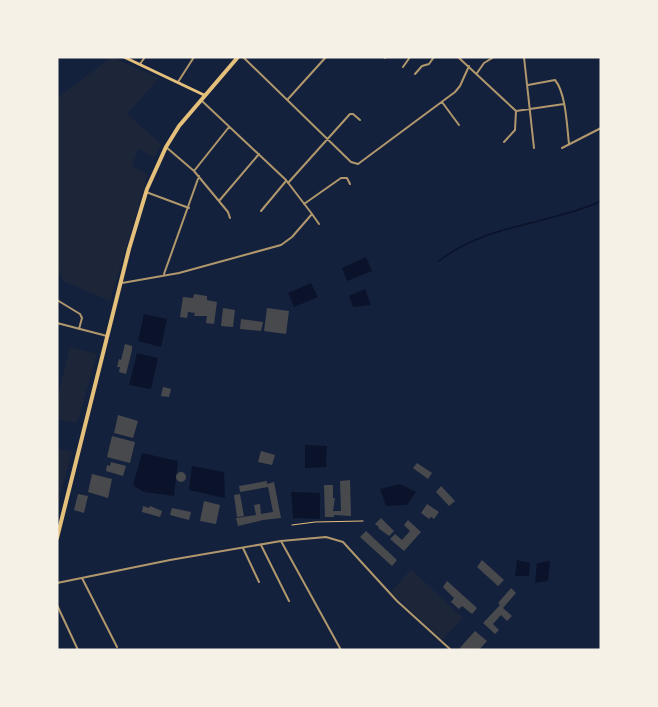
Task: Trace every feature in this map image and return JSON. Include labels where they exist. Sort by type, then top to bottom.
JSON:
[{"type":"highway","points":[[57,538],[59,521],[129,249],[146,192],[166,147],[179,126],[238,57]]},
{"type":"main road","points":[[124,57],[177,82],[202,97]]},
{"type":"street","points":[[140,64],[145,57]]},
{"type":"street","points":[[177,82],[194,57]]},
{"type":"street","points":[[243,57],[351,162],[358,164],[442,102],[460,86],[469,66]]},
{"type":"street","points":[[288,99],[326,57]]},
{"type":"street","points":[[403,67],[410,57]]},
{"type":"street","points":[[415,74],[422,66],[429,64],[434,57]]},
{"type":"street","points":[[458,57],[516,111]]},
{"type":"street","points":[[476,74],[484,63],[494,57]]},
{"type":"street","points":[[524,57],[534,148]]},
{"type":"street","points":[[528,85],[555,80],[558,83],[564,104],[570,144]]},
{"type":"street","points":[[202,97],[229,127],[287,182],[319,224]]},
{"type":"street","points":[[442,102],[459,125]]},
{"type":"street","points":[[516,111],[564,104]]},
{"type":"street","points":[[504,142],[515,130],[516,111]]},
{"type":"street","points":[[261,211],[350,114],[360,120]]},
{"type":"street","points":[[194,171],[229,127]]},
{"type":"street","points":[[562,148],[601,128]]},
{"type":"street","points":[[166,147],[199,176],[230,213],[230,218]]},
{"type":"street","points":[[219,201],[259,154]]},
{"type":"street","points":[[164,274],[199,176]]},
{"type":"street","points":[[304,204],[341,178],[345,177],[350,184]]},
{"type":"street","points":[[146,192],[189,208]]},
{"type":"street","points":[[122,283],[179,273],[281,245],[292,237],[312,214]]},
{"type":"street","points":[[57,300],[80,314],[82,318],[79,329]]},
{"type":"street","points":[[57,323],[107,336]]},
{"type":"street","points":[[57,583],[281,541],[326,537],[343,542],[397,601],[451,650]]},
{"type":"street","points":[[281,541],[341,650]]},
{"type":"street","points":[[261,545],[289,601]]},
{"type":"street","points":[[243,548],[259,582]]},
{"type":"street","points":[[82,578],[117,647]]},
{"type":"street","points":[[57,605],[78,650]]},
{"type":"path","points":[[292,525],[363,521]]},
{"type":"shaded area","points":[[112,57],[159,78],[127,114],[161,144],[155,157],[138,149],[132,166],[148,175],[110,301],[63,281],[57,268],[57,98]]},
{"type":"shaded area","points":[[366,257],[372,271],[347,281],[342,268]]},
{"type":"shaded area","points":[[311,283],[318,297],[294,307],[288,293]]},
{"type":"shaded area","points":[[365,289],[371,305],[353,307],[349,296]]},
{"type":"shaded area","points":[[144,314],[167,319],[161,347],[138,341]]},
{"type":"shaded area","points":[[70,347],[97,354],[77,423],[57,419],[57,400]]},
{"type":"shaded area","points":[[137,353],[158,358],[151,389],[129,385]]},
{"type":"shaded area","points":[[305,445],[327,446],[326,467],[305,468]]},
{"type":"shaded area","points":[[57,448],[72,452],[58,502],[57,502]]},
{"type":"shaded area","points":[[142,453],[178,461],[174,496],[144,492],[133,485]]},
{"type":"shaded area","points":[[192,466],[224,472],[225,498],[189,490]]},
{"type":"shaded area","points":[[400,484],[416,492],[407,505],[386,506],[380,489]]},
{"type":"shaded area","points":[[291,492],[320,493],[320,519],[293,518]]},
{"type":"shaded area","points":[[517,560],[530,563],[529,576],[515,576]]},
{"type":"shaded area","points":[[550,561],[548,581],[535,583],[537,563]]},
{"type":"shaded area","points":[[411,569],[463,618],[442,640],[391,592]]},
{"type":"building","points":[[194,294],[207,296],[207,300],[217,302],[214,324],[206,323],[207,316],[194,316],[195,313],[188,312],[187,318],[180,317],[183,297],[193,298]]},
{"type":"building","points":[[223,308],[235,310],[233,327],[221,326]]},
{"type":"building","points":[[267,308],[289,311],[286,334],[264,331]]},
{"type":"building","points":[[241,319],[263,322],[261,331],[240,329]]},
{"type":"building","points":[[125,344],[132,346],[126,374],[119,372],[120,367],[117,367]]},
{"type":"building","points":[[163,387],[171,389],[169,397],[161,396]]},
{"type":"building","points":[[118,415],[138,421],[133,438],[114,433]]},
{"type":"building","points":[[112,436],[135,442],[130,463],[107,457]]},
{"type":"building","points":[[261,451],[275,455],[272,465],[258,462]]},
{"type":"building","points":[[111,462],[126,466],[123,476],[106,471],[107,465],[110,466]]},
{"type":"building","points":[[417,463],[432,473],[428,479],[413,468]]},
{"type":"building","points":[[181,472],[185,473],[185,481],[181,482],[177,481],[176,477],[177,473]]},
{"type":"building","points":[[92,474],[112,479],[108,498],[88,492]]},
{"type":"building","points":[[350,480],[351,516],[325,517],[324,485],[333,485],[333,498],[335,498],[333,511],[341,511],[340,481]]},
{"type":"building","points":[[267,481],[267,484],[274,482],[281,518],[238,526],[236,518],[256,515],[254,505],[260,504],[261,514],[273,512],[268,487],[240,492],[239,486]]},
{"type":"building","points":[[441,486],[455,501],[449,506],[436,492]]},
{"type":"building","points":[[78,494],[88,496],[84,513],[74,510]]},
{"type":"building","points":[[240,494],[244,516],[237,517],[234,495]]},
{"type":"building","points":[[204,501],[220,505],[216,524],[200,521]]},
{"type":"building","points":[[427,504],[439,512],[434,519],[431,517],[429,519],[421,513]]},
{"type":"building","points":[[143,506],[162,511],[160,517],[142,512]]},
{"type":"building","points":[[172,508],[191,512],[189,520],[170,515]]},
{"type":"building","points":[[381,518],[394,531],[389,536],[375,524]]},
{"type":"building","points":[[408,520],[421,532],[404,551],[390,539],[395,534],[402,540],[410,531],[404,525]]},
{"type":"building","points":[[366,531],[397,560],[392,566],[360,537]]},
{"type":"building","points":[[482,560],[504,580],[498,586],[477,567]]},
{"type":"building","points":[[447,581],[477,608],[472,614],[462,606],[459,609],[451,602],[454,598],[443,587]]},
{"type":"building","points":[[511,588],[516,593],[503,608],[512,616],[507,621],[501,615],[493,624],[499,630],[495,634],[483,623],[500,605],[498,603]]},
{"type":"building","points":[[475,631],[487,641],[479,650],[458,650]]},
{"type":"waterway","points":[[439,261],[476,239],[581,209],[601,201]]}]
